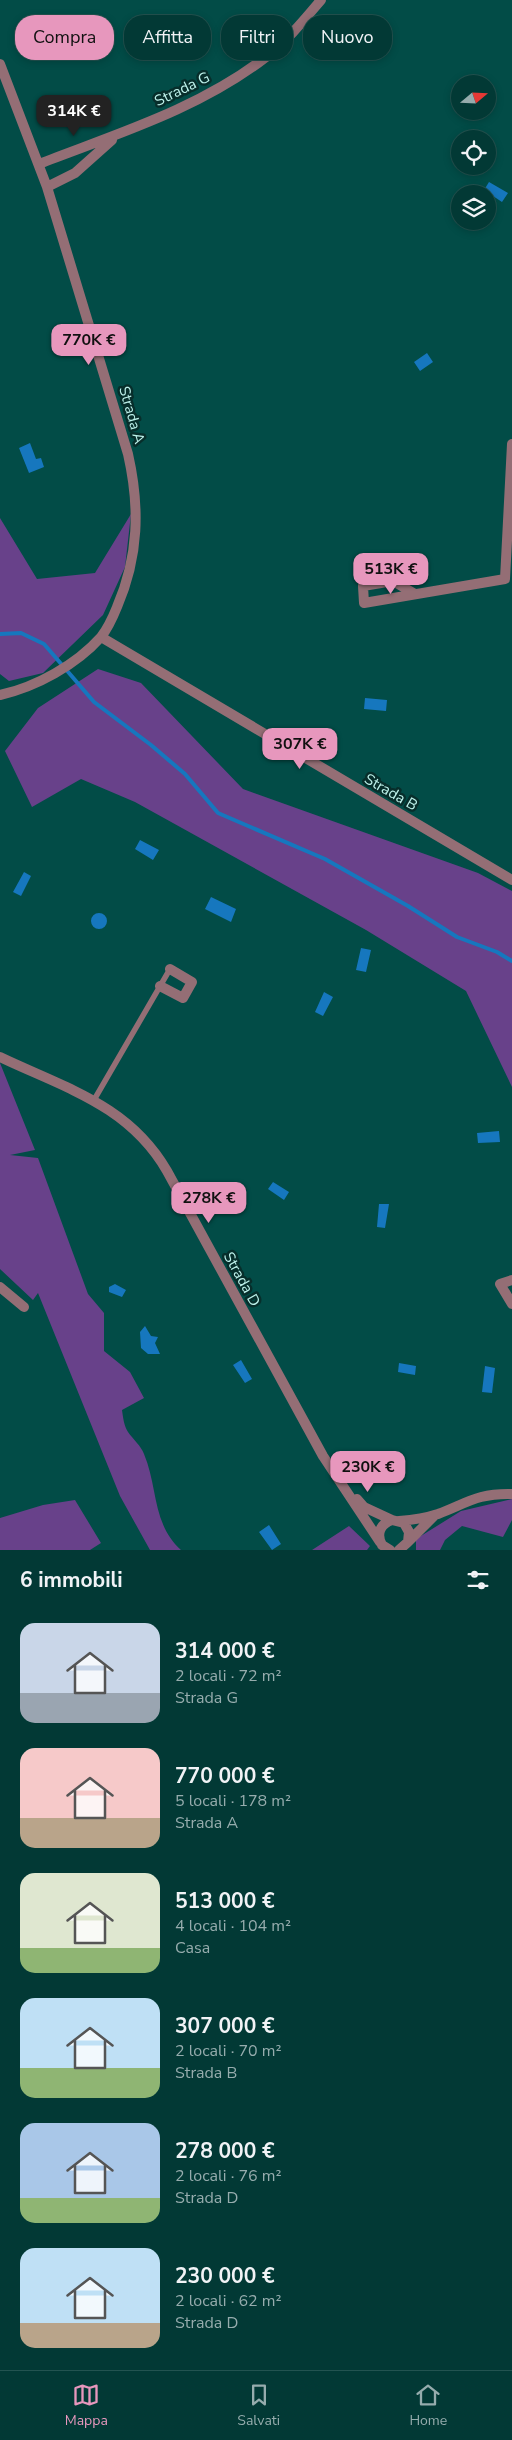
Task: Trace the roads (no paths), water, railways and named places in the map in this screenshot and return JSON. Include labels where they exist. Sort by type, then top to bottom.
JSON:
[{"type":"street","name":"Strada G","points":[[39,164],[117,136],[232,80],[280,46],[321,0]]},
{"type":"street","name":"Strada A","points":[[0,64],[47,188],[122,432],[136,497],[137,525],[134,553],[121,598],[101,637],[64,667],[25,688],[0,696]]},
{"type":"street","name":"Strada G","points":[[47,188],[78,170],[117,136]]},
{"type":"street","points":[[415,594],[508,582],[512,444]]},
{"type":"street","name":"Strada B","points":[[101,637],[512,880]]},
{"type":"street","points":[[160,986],[183,998],[192,982],[170,969]]},
{"type":"street","name":"Strada D","points":[[0,1058],[94,1100],[128,1122],[159,1158],[336,1476],[386,1548]]},
{"type":"street","points":[[512,1280],[500,1284],[512,1304]]},
{"type":"street","points":[[0,1287],[24,1307]]},
{"type":"street","name":"Strada D","points":[[336,1476],[364,1507],[396,1521]]},
{"type":"street","points":[[405,1547],[423,1525],[437,1514],[465,1500],[496,1494],[512,1494]]},
{"type":"street","points":[[386,1548],[379,1534],[382,1526],[396,1521],[437,1514]]},
{"type":"street","points":[[396,1521],[404,1524],[409,1532],[405,1547]]},
{"type":"lane","points":[[94,1100],[170,969]]},
{"type":"water","points":[[496,186],[508,193],[502,202],[496,198]]},
{"type":"water","points":[[427,353],[433,362],[420,371],[414,362]]},
{"type":"water","points":[[30,443],[36,459],[41,458],[44,467],[29,473],[19,448]]},
{"type":"water","points":[[365,698],[387,700],[386,711],[364,709]]},
{"type":"water","points":[[140,840],[159,850],[153,860],[135,849]]},
{"type":"water","points":[[24,872],[31,876],[21,896],[13,892]]},
{"type":"water","points":[[211,897],[236,909],[231,922],[205,909]]},
{"type":"water","points":[[99,913],[107,921],[99,929],[91,921]]},
{"type":"water","points":[[361,948],[371,950],[366,972],[356,970]]},
{"type":"water","points":[[324,992],[333,997],[323,1016],[315,1012]]},
{"type":"water","points":[[499,1131],[500,1142],[478,1143],[477,1133]]},
{"type":"water","points":[[273,1182],[289,1192],[284,1200],[268,1189]]},
{"type":"water","points":[[379,1204],[389,1204],[385,1228],[377,1227]]},
{"type":"water","points":[[115,1284],[126,1290],[122,1297],[109,1292],[109,1287]]},
{"type":"water","points":[[145,1326],[151,1336],[158,1337],[155,1343],[160,1354],[148,1354],[141,1348],[140,1332]]},
{"type":"water","points":[[241,1360],[252,1379],[245,1383],[233,1365]]},
{"type":"water","points":[[399,1363],[416,1366],[415,1375],[398,1372]]},
{"type":"water","points":[[485,1366],[495,1368],[492,1393],[482,1392]]},
{"type":"water","points":[[269,1525],[281,1544],[272,1550],[259,1532]]},
{"type":"waterway","points":[[0,634],[21,633],[44,644],[94,702],[151,745],[185,774],[218,813],[325,859],[408,906],[457,937],[497,952],[512,961]]}]
